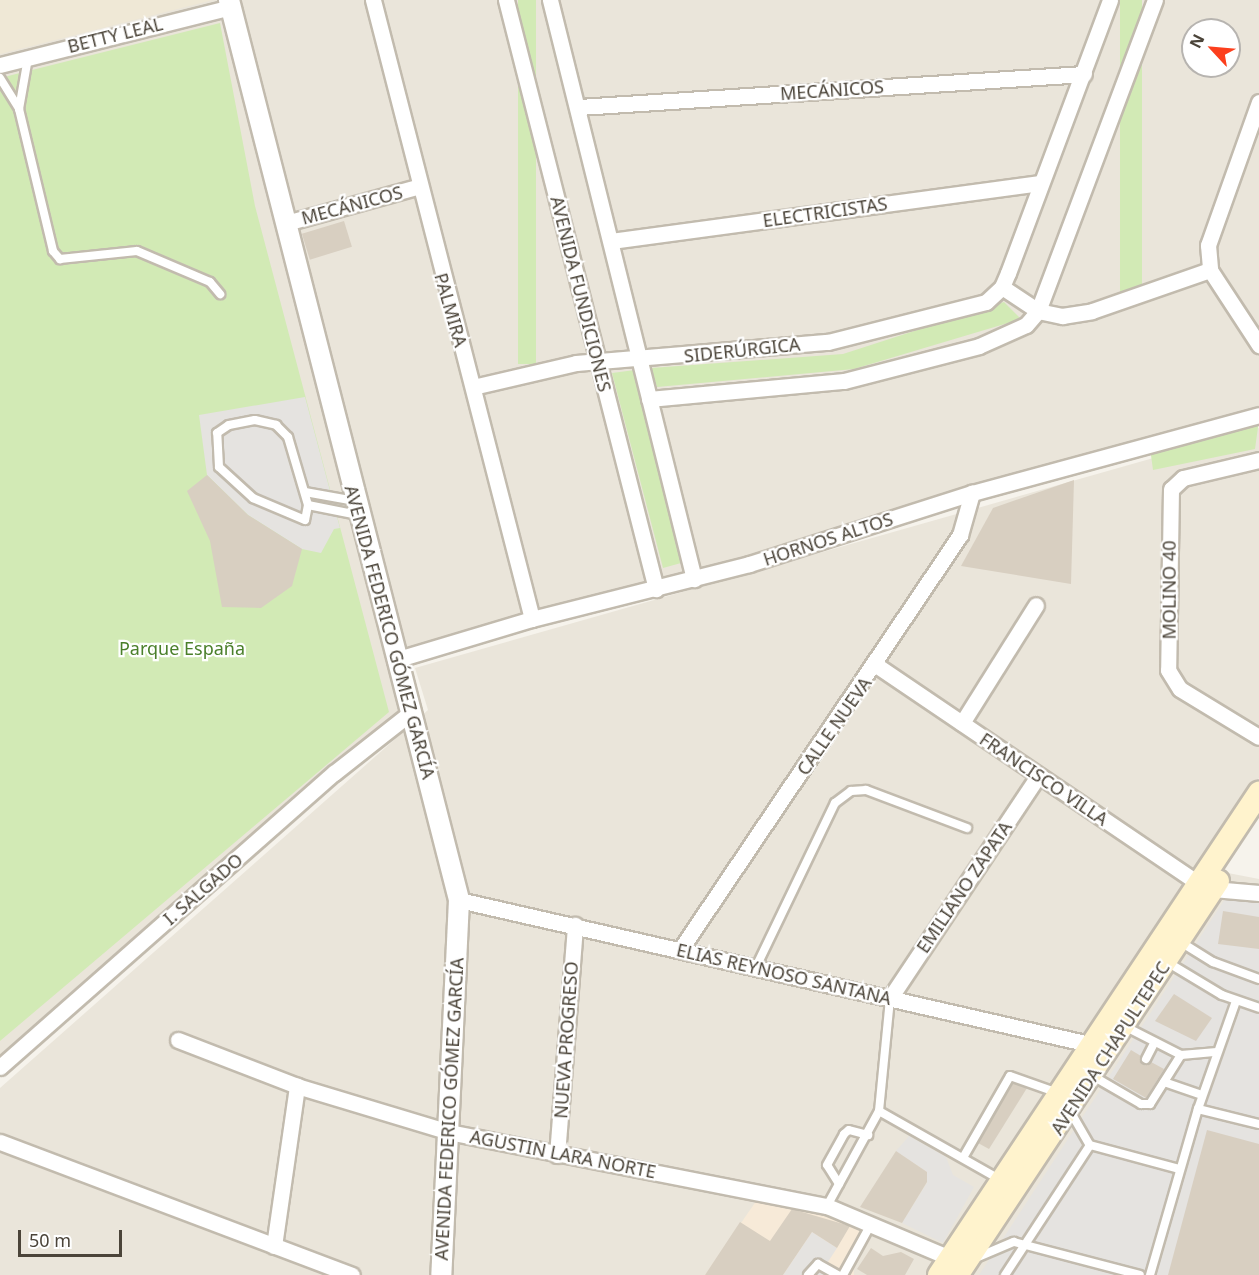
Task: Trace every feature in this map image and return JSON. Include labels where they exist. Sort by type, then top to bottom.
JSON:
[{"type":"main road","points":[[1206,886],[1259,793]]},
{"type":"main road","name":"AVENIDA CHAPULTEPEC","points":[[953,1270],[1009,1186],[1045,1148],[1065,1102],[1085,1071],[1206,886],[1259,818]]},
{"type":"main road","points":[[1009,1186],[1065,1102]]},
{"type":"street","name":"PALMIRA","points":[[373,0],[417,187],[473,387],[532,619]]},
{"type":"street","name":"AVENIDA FUNDICIONES","points":[[506,0],[656,589]]},
{"type":"street","points":[[550,0],[579,107],[639,361],[694,579]]},
{"type":"street","points":[[1110,0],[1002,287],[1038,311],[1062,316],[1092,311],[1210,270]]},
{"type":"street","points":[[649,399],[789,389],[885,373],[979,346],[1026,325],[1038,311],[1155,0]]},
{"type":"street","name":"BETTY LEAL","points":[[0,65],[230,4]]},
{"type":"street","name":"AVENIDA FEDERICO GÓMEZ GARCÍA","points":[[230,4],[356,508],[459,900],[441,1275]]},
{"type":"street","name":"MECÁNICOS","points":[[579,107],[1084,74]]},
{"type":"street","points":[[1259,102],[1208,245],[1210,270],[1259,345]]},
{"type":"street","name":"ELECTRICISTAS","points":[[611,240],[1040,183]]},
{"type":"street","name":"MECÁNICOS","points":[[286,223],[417,187]]},
{"type":"street","name":"SIDERÚRGICA","points":[[473,387],[598,361],[639,361],[828,342],[976,306],[1002,287]]},
{"type":"street","name":"HORNOS ALTOS","points":[[395,660],[532,619],[694,579],[972,493],[1259,415]]},
{"type":"street","name":"MOLINO 40","points":[[1259,460],[1183,478],[1170,489],[1168,670],[1180,689],[1259,738]]},
{"type":"street","name":"CALLE NUEVA","points":[[680,950],[876,665],[960,535],[972,493]]},
{"type":"street","points":[[962,723],[1036,605]]},
{"type":"street","name":"FRANCISCO VILLA","points":[[876,665],[1038,776],[1206,886]]},
{"type":"street","name":"I. SALGADO","points":[[0,1067],[334,773],[409,714]]},
{"type":"street","name":"EMILIANO ZAPATA","points":[[890,998],[1038,776]]},
{"type":"street","points":[[1206,886],[1259,892]]},
{"type":"street","name":"ELIAS REYNOSO SANTANA","points":[[459,900],[1101,1047]]},
{"type":"street","name":"NUEVA PROGRESO","points":[[557,1155],[574,926]]},
{"type":"street","name":"AGUSTIN LARA NORTE","points":[[178,1040],[297,1086],[449,1132],[557,1155],[827,1206],[872,1223],[953,1270]]},
{"type":"street","points":[[273,1246],[297,1086]]},
{"type":"street","points":[[0,1142],[352,1275]]},
{"type":"lane","points":[[19,109],[28,57]]},
{"type":"lane","points":[[0,78],[19,109],[53,251],[60,260],[137,251],[210,282],[220,294]]},
{"type":"lane","points":[[255,420],[276,425],[288,437],[305,492],[308,506],[306,519],[298,520],[253,498],[222,473],[215,440],[224,427],[236,424],[255,420]]},
{"type":"lane","points":[[305,492],[356,508]]},
{"type":"lane","points":[[308,506],[356,508]]},
{"type":"lane","points":[[756,967],[835,803],[851,791],[866,790],[967,828]]},
{"type":"lane","points":[[1172,937],[1213,962],[1259,979]]},
{"type":"lane","points":[[1159,957],[1236,1000],[1259,1008]]},
{"type":"lane","points":[[827,1206],[868,1135],[879,1111],[890,998]]},
{"type":"lane","points":[[1150,1275],[1202,1095],[1236,1000]]},
{"type":"lane","points":[[1117,1022],[1181,1055],[1217,1052]]},
{"type":"lane","points":[[1146,1059],[1154,1043]]},
{"type":"lane","points":[[1085,1071],[1125,1091],[1147,1106],[1181,1055]]},
{"type":"lane","points":[[964,1156],[1010,1076],[1065,1102],[1090,1145],[1179,1169]]},
{"type":"lane","points":[[1164,1082],[1202,1095]]},
{"type":"lane","points":[[1198,1109],[1259,1124]]},
{"type":"lane","points":[[879,1111],[964,1156],[1009,1186]]},
{"type":"lane","points":[[839,1184],[827,1165],[844,1134],[849,1130],[868,1135]]},
{"type":"lane","points":[[1005,1275],[1090,1145]]},
{"type":"lane","points":[[843,1275],[872,1223]]},
{"type":"lane","points":[[953,1270],[1002,1243],[1025,1243],[1140,1275]]},
{"type":"lane","points":[[808,1275],[822,1264],[838,1275]]},
{"type":"shaded area","points":[[0,0],[1259,0],[1259,412],[1188,427],[395,660],[409,714],[0,1068]]},
{"type":"shaded area","points":[[0,0],[213,0],[0,54]]},
{"type":"shaded area","points":[[305,397],[340,528],[334,529],[321,553],[302,549],[248,515],[207,475],[199,415]]},
{"type":"shaded area","points":[[1259,428],[1259,778],[1197,867],[1259,879],[1259,1275],[0,1275],[0,1088],[428,710],[415,668]]},
{"type":"shaded area","points":[[1225,899],[1259,903],[1259,1144],[1168,1275],[979,1275]]},
{"type":"shaded area","points":[[909,1136],[946,1157],[953,1175],[974,1187],[943,1243],[902,1223],[927,1183],[927,1172],[896,1151]]},
{"type":"shaded area","points":[[759,1197],[823,1210],[871,1232],[853,1258],[854,1275],[705,1275]]},
{"type":"shaded area","points":[[812,1232],[837,1248],[822,1271],[828,1275],[783,1275]]},
{"type":"green space","points":[[518,0],[536,0],[536,364],[518,364]]},
{"type":"green space","points":[[1120,0],[1142,0],[1142,302],[1120,302]]},
{"type":"green space","name":"Parque España","points":[[220,23],[255,206],[389,712],[0,1041],[0,78]]},
{"type":"green space","points":[[1004,302],[1021,319],[854,369],[657,387],[651,368],[843,354]]},
{"type":"green space","points":[[635,370],[681,563],[663,568],[612,373]]},
{"type":"green space","points":[[1259,420],[1255,449],[1153,470],[1150,448],[1226,434]]},
{"type":"building","points":[[344,221],[352,247],[310,260],[302,234]]},
{"type":"building","points":[[207,475],[248,515],[302,549],[292,586],[261,608],[222,607],[210,541],[187,491]]},
{"type":"building","points":[[1074,480],[1071,584],[961,566],[993,508]]},
{"type":"building","points":[[1223,911],[1259,917],[1259,949],[1218,944]]},
{"type":"building","points":[[1174,994],[1212,1018],[1196,1041],[1155,1021]]},
{"type":"building","points":[[1131,1050],[1141,1056],[1143,1064],[1151,1062],[1164,1069],[1146,1098],[1113,1079]]},
{"type":"building","points":[[1013,1083],[1027,1088],[989,1149],[978,1143]]},
{"type":"building","points":[[1207,1130],[1259,1144],[1259,1275],[1168,1275]]},
{"type":"building","points":[[896,1151],[927,1172],[927,1182],[902,1223],[860,1207]]},
{"type":"building","points":[[792,1209],[850,1226],[837,1248],[812,1232],[783,1275],[705,1275],[740,1222],[770,1241]]},
{"type":"building","points":[[871,1248],[883,1256],[901,1252],[914,1259],[905,1275],[867,1275],[857,1269]]}]
